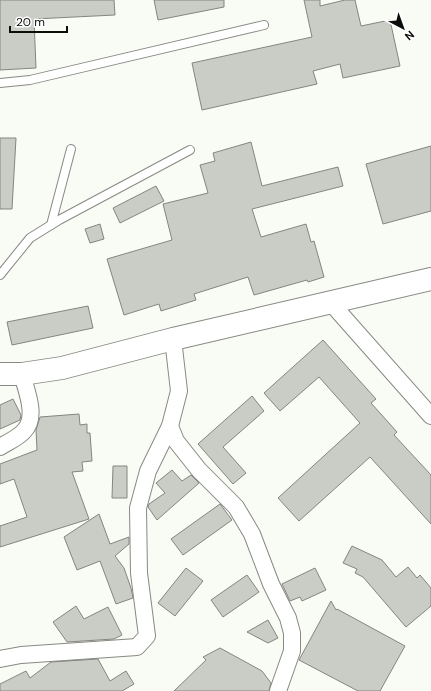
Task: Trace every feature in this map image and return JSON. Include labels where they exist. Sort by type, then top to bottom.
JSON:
[{"type":"street","points":[[0,374],[22,374],[62,368],[173,339],[431,279]]},
{"type":"street","points":[[331,303],[431,416]]},
{"type":"street","points":[[0,659],[21,655],[137,647],[146,636],[139,573],[138,508],[148,471],[170,426],[179,391],[173,339]]},
{"type":"street","points":[[0,446],[24,432],[30,423],[30,409],[22,374]]},
{"type":"street","points":[[170,426],[176,441],[199,470],[236,508],[252,534],[271,584],[288,618],[292,632],[292,651],[278,691]]},
{"type":"lane","points":[[0,83],[30,80],[264,25]]},
{"type":"lane","points":[[51,225],[71,149]]},
{"type":"lane","points":[[0,275],[30,238],[51,225],[190,150]]},
{"type":"building","points":[[0,0],[114,0],[115,15],[34,19],[36,68],[0,70]]},
{"type":"building","points":[[154,0],[224,0],[224,7],[158,20]]},
{"type":"building","points":[[304,0],[320,0],[320,6],[345,0],[355,0],[361,26],[390,20],[400,66],[343,78],[340,64],[313,71],[317,84],[202,110],[192,63],[312,37]]},
{"type":"building","points":[[0,138],[16,138],[12,209],[0,209]]},
{"type":"building","points":[[251,142],[262,186],[338,167],[343,186],[252,209],[261,237],[306,224],[311,242],[314,241],[324,277],[308,282],[307,280],[254,295],[248,277],[194,294],[196,300],[161,311],[159,304],[124,315],[107,259],[172,240],[163,204],[208,193],[200,165],[215,161],[213,153]]},
{"type":"building","points":[[431,146],[431,211],[383,224],[366,164]]},
{"type":"building","points":[[156,186],[164,201],[120,223],[113,208]]},
{"type":"building","points":[[100,224],[104,239],[90,243],[85,229]]},
{"type":"building","points":[[88,306],[93,328],[12,345],[7,322]]},
{"type":"building","points":[[323,340],[376,399],[371,403],[397,432],[394,435],[431,475],[431,524],[370,457],[299,521],[278,498],[360,423],[319,377],[280,411],[264,393]]},
{"type":"building","points":[[252,396],[264,411],[223,447],[246,473],[233,484],[198,444]]},
{"type":"building","points":[[13,399],[21,415],[20,420],[0,429],[0,405]]},
{"type":"building","points":[[79,414],[80,425],[87,424],[87,433],[90,433],[92,461],[82,462],[83,471],[72,472],[89,519],[0,547],[0,526],[27,517],[14,479],[0,484],[0,464],[37,450],[36,430],[40,417]]},
{"type":"building","points":[[113,466],[127,466],[127,498],[112,498]]},
{"type":"building","points":[[172,470],[182,481],[191,475],[199,483],[157,520],[148,507],[149,504],[165,493],[156,483]]},
{"type":"building","points":[[220,504],[232,520],[183,555],[171,539]]},
{"type":"building","points":[[99,514],[110,544],[129,537],[129,544],[115,556],[124,568],[133,598],[116,604],[100,561],[77,570],[64,537]]},
{"type":"building","points":[[352,546],[382,560],[396,577],[408,567],[417,578],[420,575],[431,588],[431,606],[406,627],[363,577],[355,573],[357,569],[343,563]]},
{"type":"building","points":[[186,568],[203,581],[175,616],[158,603]]},
{"type":"building","points":[[315,568],[326,590],[302,601],[300,597],[290,601],[282,584]]},
{"type":"building","points":[[247,575],[259,592],[223,617],[211,600]]},
{"type":"building","points":[[331,601],[336,610],[337,609],[405,646],[380,691],[358,691],[299,660]]},
{"type":"building","points":[[76,606],[84,619],[108,607],[122,635],[114,639],[67,642],[53,622]]},
{"type":"building","points":[[268,620],[278,638],[268,643],[247,632]]},
{"type":"building","points":[[220,648],[262,671],[271,683],[269,691],[174,691],[206,660],[203,657]]},
{"type":"building","points":[[98,659],[110,681],[126,671],[134,684],[122,691],[0,691],[0,684],[26,671],[30,678],[51,662]]}]
